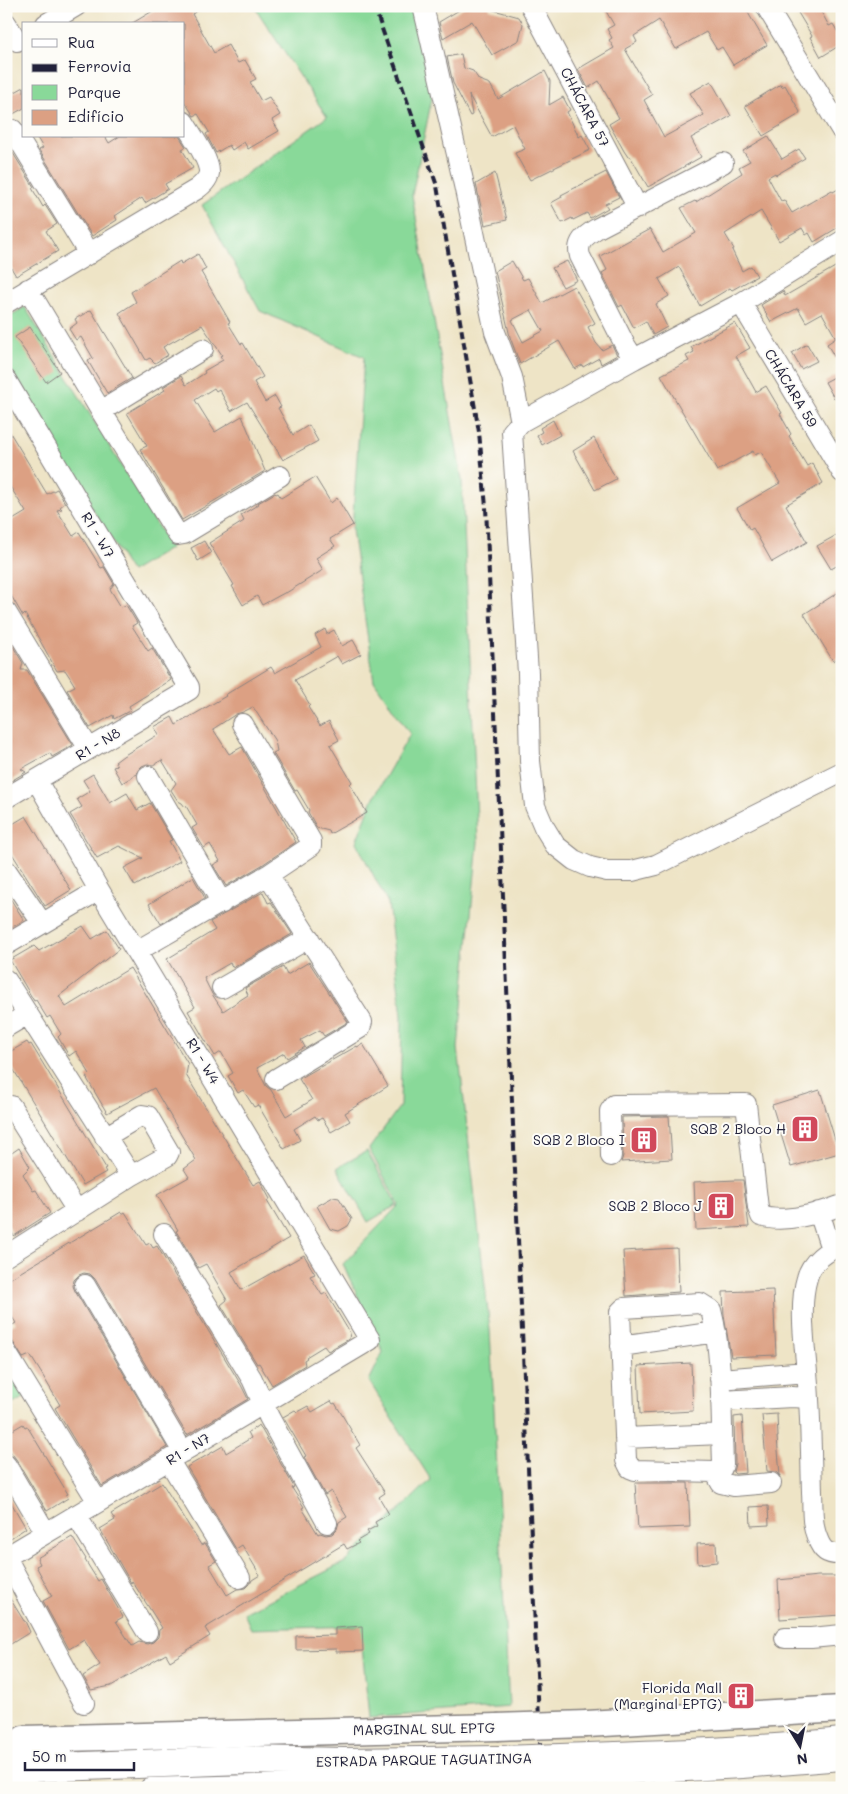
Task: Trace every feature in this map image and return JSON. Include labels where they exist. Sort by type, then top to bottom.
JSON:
[{"type":"highway","points":[[797,1747],[842,1736]]},
{"type":"highway","name":"ESTRADA PARQUE TAGUATINGA","points":[[6,1769],[242,1760],[372,1762],[499,1769],[591,1766],[696,1753],[797,1747],[842,1742]]},
{"type":"highway","points":[[6,1748],[35,1751],[194,1755],[242,1760]]},
{"type":"main road","name":"MARGINAL SUL EPTG","points":[[6,1739],[587,1724],[842,1709]]},
{"type":"street","points":[[49,22],[76,6]]},
{"type":"street","points":[[423,6],[495,332],[512,377],[520,422]]},
{"type":"street","name":"CHÁCARA 57","points":[[531,6],[638,208]]},
{"type":"street","points":[[766,6],[842,131]]},
{"type":"street","points":[[6,22],[16,41]]},
{"type":"street","points":[[6,303],[205,183],[209,174],[208,165],[185,124]]},
{"type":"street","points":[[13,130],[89,254]]},
{"type":"street","points":[[634,359],[625,345],[578,250],[579,244],[596,229],[722,163]]},
{"type":"street","points":[[842,241],[741,303],[520,422],[512,432],[528,673],[530,761],[535,806],[544,827],[555,845],[574,860],[590,867],[607,871],[632,871],[656,865],[842,772]]},
{"type":"street","points":[[28,290],[178,535],[184,534],[280,476]]},
{"type":"street","name":"CHÁCARA 59","points":[[741,303],[842,472]]},
{"type":"street","points":[[101,411],[203,349]]},
{"type":"street","name":"R1 - W7","points":[[6,380],[189,687],[189,690]]},
{"type":"street","points":[[6,612],[89,749]]},
{"type":"street","name":"R1 - N8","points":[[6,798],[189,690]]},
{"type":"street","points":[[136,952],[268,876],[311,846],[311,841],[242,724]]},
{"type":"street","points":[[148,776],[222,903]]},
{"type":"street","name":"R1 - W4","points":[[36,781],[136,952],[370,1340]]},
{"type":"street","points":[[6,870],[42,924]]},
{"type":"street","points":[[268,876],[362,1022],[360,1028],[276,1079]]},
{"type":"street","points":[[6,945],[100,890]]},
{"type":"street","points":[[222,988],[309,938]]},
{"type":"street","points":[[6,980],[130,1176]]},
{"type":"street","points":[[6,1028],[28,1014]]},
{"type":"street","points":[[8,1104],[77,1211]]},
{"type":"street","points":[[611,1156],[610,1111],[614,1104],[746,1104],[758,1208],[761,1216],[769,1219],[835,1212],[836,1247],[813,1266],[807,1277],[804,1306],[814,1526],[822,1549],[831,1555],[842,1554]]},
{"type":"street","points":[[6,1256],[130,1176],[167,1156],[169,1152],[148,1116],[142,1114],[105,1137]]},
{"type":"street","points":[[164,1234],[252,1379],[269,1417],[326,1523]]},
{"type":"street","points":[[85,1285],[240,1578]]},
{"type":"street","points":[[700,1302],[711,1310],[716,1332],[720,1379],[722,1468],[715,1472],[635,1470],[630,1468],[626,1460],[620,1312],[624,1308],[700,1302]]},
{"type":"street","points":[[621,1346],[716,1332]]},
{"type":"street","name":"R1 - N7","points":[[6,1557],[370,1340]]},
{"type":"street","points":[[6,1352],[98,1502]]},
{"type":"street","points":[[720,1379],[807,1372]]},
{"type":"street","points":[[778,1374],[780,1398]]},
{"type":"street","points":[[721,1402],[809,1398]]},
{"type":"street","points":[[625,1438],[722,1434]]},
{"type":"street","points":[[6,1465],[46,1533]]},
{"type":"street","points":[[715,1472],[721,1483],[734,1486],[771,1483]]},
{"type":"street","points":[[76,1515],[147,1632]]},
{"type":"street","points":[[6,1557],[84,1703]]},
{"type":"street","points":[[785,1638],[811,1638],[842,1634]]},
{"type":"street","points":[[591,1766],[742,1768],[842,1760]]},
{"type":"street","points":[[150,1788],[499,1769]]},
{"type":"green space","points":[[254,6],[413,6],[432,98],[412,195],[462,480],[478,842],[458,1048],[490,1330],[509,1707],[369,1718],[360,1626],[251,1629],[244,1613],[345,1562],[431,1480],[369,1381],[383,1352],[343,1264],[399,1205],[369,1149],[400,1106],[402,1016],[388,903],[356,842],[373,799],[410,734],[374,681],[352,530],[364,357],[260,311],[202,205],[327,117]]},
{"type":"green space","points":[[25,307],[171,548],[131,572],[6,366],[6,318]]},
{"type":"green space","points":[[367,1151],[397,1205],[368,1222],[337,1168]]},
{"type":"green space","points":[[6,1366],[25,1397],[6,1408]]},
{"type":"building","points":[[161,6],[206,6],[192,14],[214,53],[228,45],[238,63],[245,60],[256,79],[250,82],[261,101],[269,97],[280,115],[272,120],[279,131],[248,149],[244,142],[232,150],[229,145],[216,153],[206,134],[209,132],[198,114],[194,116],[185,102],[185,22],[134,22]]},
{"type":"building","points":[[466,6],[489,6],[490,9],[519,17],[523,24],[519,40],[492,55],[472,21],[443,38],[439,22]]},
{"type":"building","points":[[603,6],[744,6],[767,45],[733,65],[722,47],[717,50],[706,32],[676,49],[659,20],[634,36],[637,42],[625,49],[652,95],[644,100],[664,137],[704,115],[690,93],[711,81],[731,116],[691,138],[701,157],[648,187],[609,124],[619,118],[599,81],[588,88],[578,69],[614,48],[609,40],[612,38],[607,29],[614,25]]},
{"type":"building","points":[[794,6],[818,6],[829,26],[833,24],[842,39],[842,44],[821,57],[810,37],[812,36]]},
{"type":"building","points":[[461,54],[464,68],[473,71],[479,80],[490,84],[498,99],[545,71],[550,81],[549,105],[563,97],[570,110],[567,112],[579,137],[582,135],[590,150],[530,180],[515,153],[525,149],[513,125],[492,137],[469,95],[472,115],[470,116],[453,83],[447,57]]},
{"type":"building","points":[[781,84],[782,87],[785,85],[800,112],[763,136],[745,106]]},
{"type":"building","points":[[22,88],[22,109],[6,118],[6,97]]},
{"type":"building","points":[[768,136],[782,159],[799,149],[805,158],[776,175],[775,173],[768,177],[781,201],[784,200],[792,213],[832,190],[833,192],[842,187],[842,225],[814,242],[809,233],[806,235],[802,228],[779,241],[761,211],[725,234],[734,249],[732,250],[742,271],[751,266],[757,276],[732,290],[730,288],[700,306],[679,267],[659,279],[669,296],[656,304],[667,327],[653,335],[646,321],[634,328],[622,305],[619,307],[602,273],[607,270],[600,256],[650,229],[663,252],[696,233],[681,208],[696,202],[742,173],[739,167],[750,161],[743,151]]},
{"type":"building","points":[[37,138],[106,138],[109,143],[117,138],[180,138],[186,147],[182,149],[193,168],[165,184],[168,189],[145,203],[142,198],[115,216],[117,220],[92,236],[39,150],[43,148]]},
{"type":"building","points":[[6,142],[34,187],[32,188],[43,207],[45,205],[57,224],[46,231],[58,251],[16,276],[6,259]]},
{"type":"building","points":[[606,172],[619,197],[605,204],[608,208],[590,218],[587,213],[562,223],[551,203],[562,197],[561,195]]},
{"type":"building","points":[[495,173],[507,220],[485,225],[476,184]]},
{"type":"building","points":[[198,254],[206,269],[201,272],[230,322],[228,323],[241,344],[243,343],[263,377],[254,382],[265,402],[275,396],[281,407],[278,408],[293,435],[309,425],[318,441],[283,460],[247,402],[231,411],[219,389],[216,391],[214,388],[195,400],[215,432],[242,416],[265,471],[182,520],[140,449],[147,446],[127,413],[165,390],[163,387],[181,376],[186,385],[205,373],[204,371],[223,360],[220,356],[222,355],[202,325],[163,347],[168,355],[155,363],[150,358],[146,360],[119,313],[136,302],[131,292],[180,261],[181,264]]},
{"type":"building","points":[[512,261],[523,280],[528,278],[542,303],[574,286],[595,323],[588,327],[596,343],[602,350],[612,345],[617,355],[601,364],[599,358],[583,367],[582,365],[575,369],[559,341],[520,364],[510,337],[495,271]],"holes":[[[531,310],[543,331],[523,342],[512,320]]]},
{"type":"building","points":[[567,261],[577,280],[563,287],[552,268]]},
{"type":"building","points":[[842,263],[842,370],[827,344],[836,338],[822,313],[806,322],[798,308],[771,322],[761,305],[783,291],[785,296]]},
{"type":"building","points":[[91,310],[132,378],[107,393],[88,361],[93,358],[81,337],[76,340],[69,329],[77,323],[75,319]]},
{"type":"building","points":[[735,323],[750,348],[736,356],[756,392],[766,386],[782,413],[780,414],[791,434],[789,436],[807,466],[812,463],[823,483],[786,505],[807,542],[772,562],[753,528],[750,530],[737,508],[780,483],[761,452],[755,455],[753,451],[717,471],[661,375],[689,361],[686,356],[694,352],[691,347]]},
{"type":"building","points":[[30,327],[60,372],[46,382],[15,337]]},
{"type":"building","points":[[807,344],[817,361],[801,369],[792,353]]},
{"type":"building","points":[[842,373],[842,393],[834,398],[825,382]]},
{"type":"building","points":[[553,420],[560,435],[542,445],[537,435],[542,432],[540,428]]},
{"type":"building","points":[[6,426],[47,494],[57,489],[65,503],[60,507],[62,509],[57,510],[73,536],[79,532],[101,568],[104,567],[114,584],[110,589],[121,607],[126,605],[137,623],[132,626],[148,651],[152,648],[171,680],[129,706],[131,710],[114,719],[113,715],[90,728],[67,690],[75,686],[65,670],[57,671],[25,614],[23,616],[6,587],[6,524],[26,512],[6,480]]},
{"type":"building","points":[[594,438],[616,479],[595,490],[573,451]]},
{"type":"building","points":[[315,477],[331,503],[337,498],[353,525],[330,539],[335,546],[316,558],[323,570],[286,593],[262,605],[257,596],[243,605],[232,586],[234,585],[209,543],[244,521],[241,515],[258,503],[275,493],[278,493],[281,498]]},
{"type":"building","points":[[842,532],[842,563],[831,569],[817,546]]},
{"type":"building","points":[[204,541],[211,553],[198,561],[191,548]]},
{"type":"building","points":[[842,590],[842,656],[833,661],[804,614]]},
{"type":"building","points":[[325,629],[327,634],[334,630],[342,646],[353,640],[361,654],[342,664],[337,656],[295,680],[320,726],[329,721],[339,740],[330,745],[352,782],[350,784],[367,813],[330,834],[329,831],[317,828],[308,812],[309,810],[297,790],[295,791],[273,753],[277,751],[275,741],[253,707],[236,714],[213,729],[229,754],[242,747],[296,842],[226,886],[213,865],[220,861],[210,844],[204,848],[192,828],[197,825],[186,806],[178,801],[171,790],[176,783],[162,760],[153,765],[147,764],[142,766],[137,774],[122,783],[113,767],[117,766],[115,762],[123,756],[159,734],[154,727],[172,717],[176,725],[271,667],[275,673],[321,647],[315,635]]},
{"type":"building","points":[[6,635],[23,663],[21,670],[27,670],[73,745],[52,757],[50,753],[21,769],[26,772],[6,784]]},
{"type":"building","points":[[93,774],[110,803],[127,793],[137,810],[150,803],[172,840],[169,841],[180,861],[135,886],[124,868],[143,858],[119,846],[97,858],[70,814],[82,807],[77,799],[90,791],[83,780]]},
{"type":"building","points":[[26,816],[71,890],[45,906],[6,844],[6,828]]},
{"type":"building","points":[[193,877],[205,898],[161,924],[149,904]]},
{"type":"building","points":[[6,892],[24,920],[6,931]]},
{"type":"building","points":[[263,892],[268,903],[271,902],[292,934],[233,968],[230,963],[204,978],[223,1011],[248,995],[245,988],[283,967],[287,975],[309,962],[348,1022],[324,1036],[320,1030],[301,1040],[305,1047],[287,1058],[284,1053],[257,1068],[266,1086],[271,1090],[286,1116],[312,1100],[299,1079],[363,1044],[388,1086],[345,1113],[350,1121],[331,1132],[322,1118],[318,1120],[315,1116],[294,1129],[300,1140],[284,1149],[258,1105],[254,1107],[243,1090],[238,1093],[228,1076],[233,1073],[221,1052],[215,1056],[202,1035],[188,1011],[195,1007],[167,959],[215,930],[210,922]]},
{"type":"building","points":[[83,926],[92,939],[107,930],[119,949],[59,996],[66,1007],[130,968],[188,1064],[186,1075],[253,1185],[260,1181],[270,1199],[267,1201],[289,1238],[231,1272],[241,1290],[304,1255],[315,1274],[310,1276],[322,1295],[326,1293],[350,1333],[349,1339],[328,1351],[324,1346],[306,1357],[304,1360],[305,1365],[272,1385],[221,1305],[227,1300],[206,1264],[198,1268],[157,1195],[189,1177],[184,1169],[196,1160],[154,1088],[107,1113],[86,1077],[90,1074],[76,1051],[69,1056],[58,1037],[61,1034],[50,1016],[47,1018],[36,1000],[34,1001],[10,960],[34,946],[39,951]]},
{"type":"building","points":[[27,1042],[29,1045],[31,1044],[106,1168],[104,1169],[106,1172],[83,1185],[6,1057],[6,1054]]},
{"type":"building","name":"SQB 2 Bloco H","points":[[820,1090],[839,1153],[791,1167],[772,1105]]},
{"type":"building","name":"SQB 2 Bloco I","points":[[669,1116],[672,1159],[621,1162],[623,1156],[622,1117]]},
{"type":"building","points":[[19,1148],[30,1167],[23,1174],[33,1191],[36,1190],[50,1213],[14,1236],[6,1222],[6,1157]]},
{"type":"building","name":"SQB 2 Bloco J","points":[[743,1180],[749,1227],[696,1230],[694,1182]]},
{"type":"building","points":[[333,1197],[339,1198],[352,1219],[348,1226],[339,1231],[330,1229],[317,1206]]},
{"type":"building","points":[[121,1212],[122,1214],[125,1212],[146,1245],[150,1243],[153,1248],[157,1246],[248,1399],[187,1435],[95,1279],[90,1274],[84,1273],[79,1275],[74,1280],[73,1286],[75,1291],[167,1447],[102,1486],[55,1408],[60,1405],[30,1355],[23,1358],[6,1331],[6,1329],[16,1323],[6,1308],[6,1281]]},
{"type":"building","points":[[677,1248],[679,1292],[626,1296],[623,1251]]},
{"type":"building","points":[[773,1290],[776,1355],[731,1357],[724,1316],[723,1292]]},
{"type":"building","points":[[691,1363],[693,1411],[640,1414],[638,1366]]},
{"type":"building","points":[[331,1401],[333,1404],[335,1403],[360,1445],[356,1448],[385,1493],[379,1497],[389,1514],[375,1522],[377,1526],[367,1531],[369,1534],[357,1541],[359,1543],[347,1549],[344,1544],[205,1628],[210,1636],[170,1661],[166,1654],[111,1686],[91,1690],[83,1676],[100,1665],[84,1640],[69,1649],[43,1601],[52,1596],[36,1566],[40,1564],[37,1558],[72,1537],[98,1581],[101,1579],[123,1617],[116,1621],[132,1646],[139,1642],[147,1644],[153,1642],[158,1637],[159,1630],[162,1628],[132,1581],[131,1583],[100,1529],[115,1520],[111,1514],[162,1483],[201,1545],[205,1543],[216,1561],[209,1565],[227,1595],[237,1589],[246,1588],[252,1580],[260,1575],[242,1545],[236,1549],[187,1467],[223,1446],[226,1453],[251,1438],[248,1432],[259,1425],[294,1487],[292,1488],[304,1507],[302,1508],[318,1534],[332,1534],[337,1529],[339,1522],[347,1517],[331,1491],[325,1495],[304,1457],[306,1456],[283,1417],[295,1410],[297,1412],[308,1406],[312,1412]]},
{"type":"building","points":[[777,1414],[780,1476],[776,1472],[767,1471],[762,1415]]},
{"type":"building","points":[[742,1416],[746,1473],[735,1474],[733,1472],[735,1464],[734,1417]]},
{"type":"building","points":[[23,1424],[25,1427],[27,1426],[68,1494],[66,1495],[68,1498],[47,1511],[16,1459],[6,1446],[6,1434]]},
{"type":"building","points":[[635,1483],[688,1483],[690,1527],[638,1529]]},
{"type":"building","points":[[6,1494],[26,1528],[6,1541]]},
{"type":"building","points":[[768,1506],[769,1525],[751,1526],[750,1507]]},
{"type":"building","points":[[716,1543],[717,1562],[698,1564],[697,1544]]},
{"type":"building","points":[[842,1576],[842,1615],[780,1619],[778,1580]]},
{"type":"building","points":[[6,1592],[30,1632],[6,1647]]},
{"type":"building","points":[[362,1626],[363,1651],[336,1652],[336,1649],[296,1650],[296,1636],[335,1635],[335,1628]]},
{"type":"railway","points":[[374,6],[437,186],[479,432],[486,507],[542,1788]]},
{"type":"place","name":"SQB 2 Bloco H","points":[[805,1129]]},
{"type":"place","name":"SQB 2 Bloco I","points":[[644,1140]]},
{"type":"place","name":"SQB 2 Bloco J","points":[[721,1206]]},
{"type":"place","name":"Florida Mall (Marginal EPTG)","points":[[741,1696]]}]
